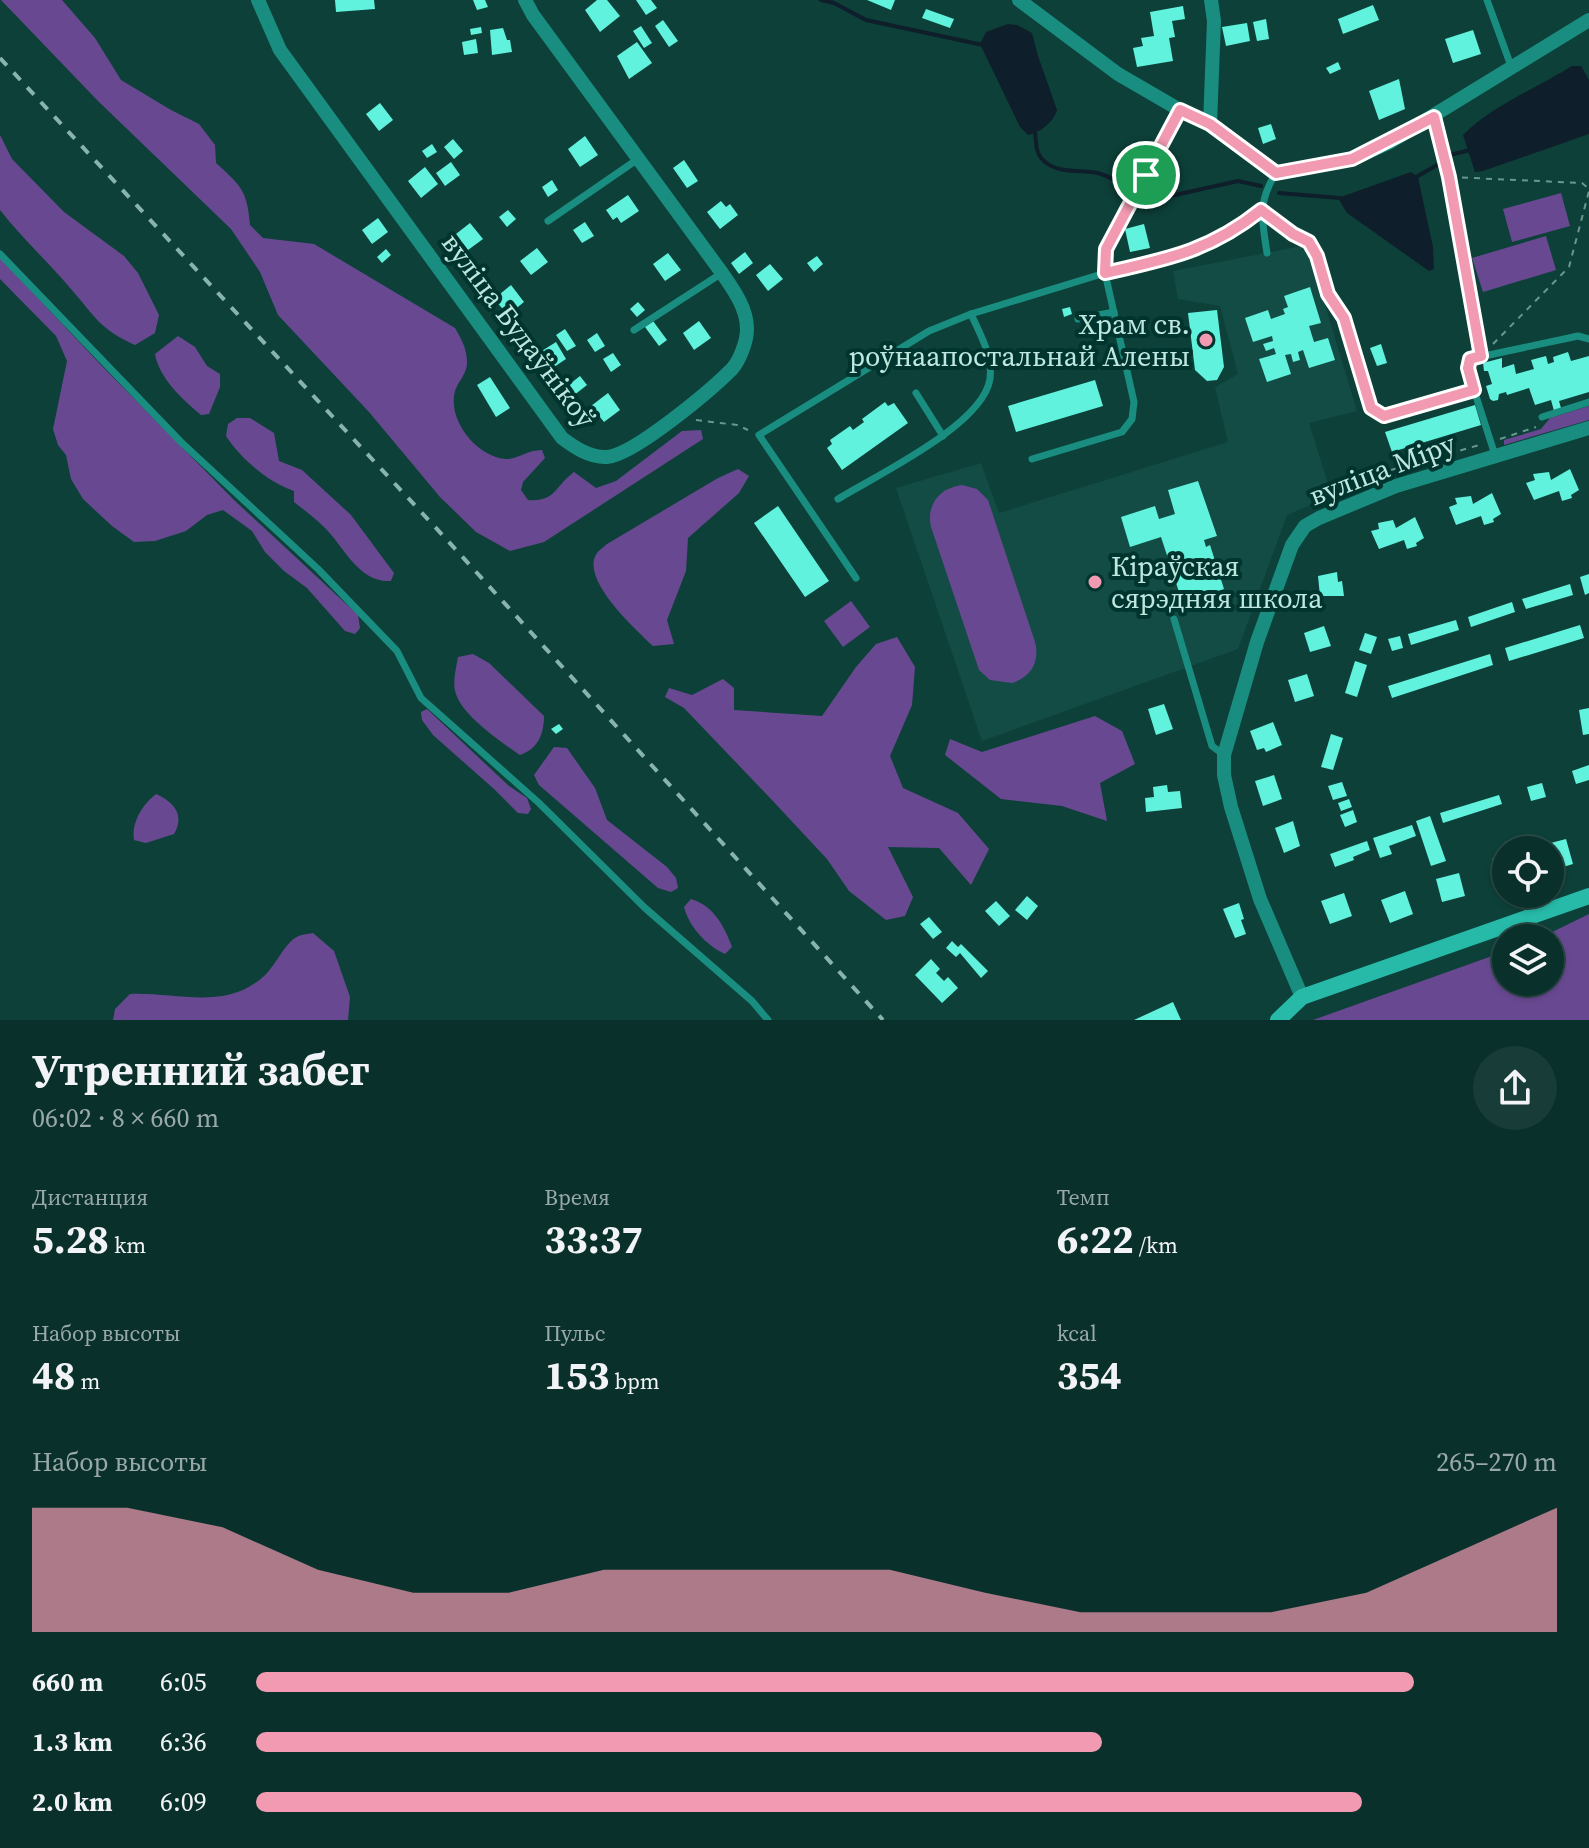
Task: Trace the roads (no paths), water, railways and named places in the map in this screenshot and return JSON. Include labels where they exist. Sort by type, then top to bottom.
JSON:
[{"type":"street","name":"вуліца Будаўнікоў","points":[[258,0],[280,50],[562,438],[577,449],[606,457],[626,451],[656,433],[734,367],[747,330],[745,311],[722,273],[525,0]]},
{"type":"street","points":[[1019,0],[1118,74],[1210,124],[1276,173],[1352,159],[1434,117],[1589,20]]},
{"type":"street","points":[[1210,124],[1214,21],[1211,0]]},
{"type":"street","name":"вуліца Міру","points":[[1302,997],[1260,899],[1224,775],[1224,755],[1257,642],[1292,545],[1305,526],[1396,486],[1493,448],[1589,428]]},
{"type":"street","points":[[1278,1020],[1302,997],[1589,896]]},
{"type":"lane","points":[[1487,0],[1512,68]]},
{"type":"lane","points":[[1032,459],[1122,432],[1132,419],[1134,402],[1105,273],[1106,249],[1180,110]]},
{"type":"lane","points":[[548,221],[638,159]]},
{"type":"lane","points":[[1267,253],[1261,210],[1266,188],[1276,173]]},
{"type":"lane","points":[[0,254],[181,442],[318,569],[397,651],[421,698],[539,803],[645,908],[752,1001],[768,1020]]},
{"type":"lane","points":[[634,330],[722,273]]},
{"type":"lane","points":[[856,578],[759,435],[929,331],[971,314],[1105,273]]},
{"type":"lane","points":[[1078,319],[1114,312]]},
{"type":"lane","points":[[838,499],[943,436],[976,410],[990,380],[988,355],[971,314]]},
{"type":"lane","points":[[1493,448],[1468,368],[1470,359],[1578,336],[1589,339]]},
{"type":"lane","points":[[1384,416],[1474,390]]},
{"type":"lane","points":[[916,393],[943,436]]},
{"type":"lane","points":[[1542,417],[1589,402]]},
{"type":"lane","points":[[1174,619],[1212,746],[1224,755]]},
{"type":"waterway","points":[[821,0],[834,3],[866,20],[983,45]]},
{"type":"waterway","points":[[1034,128],[1038,152],[1048,164],[1062,169],[1098,173],[1128,187]]},
{"type":"waterway","points":[[1450,155],[1474,149]]},
{"type":"waterway","points":[[1416,177],[1439,164]]},
{"type":"waterway","points":[[1146,196],[1175,195],[1238,181],[1261,186]]},
{"type":"waterway","points":[[1279,193],[1340,198]]},
{"type":"railway","points":[[0,58],[448,541],[883,1020]]},
{"type":"place","name":"Храм св. роўнаапостальнай Алены","points":[[1206,340]]},
{"type":"place","name":"Кіраўская сярэдняя школа","points":[[1095,582]]}]
